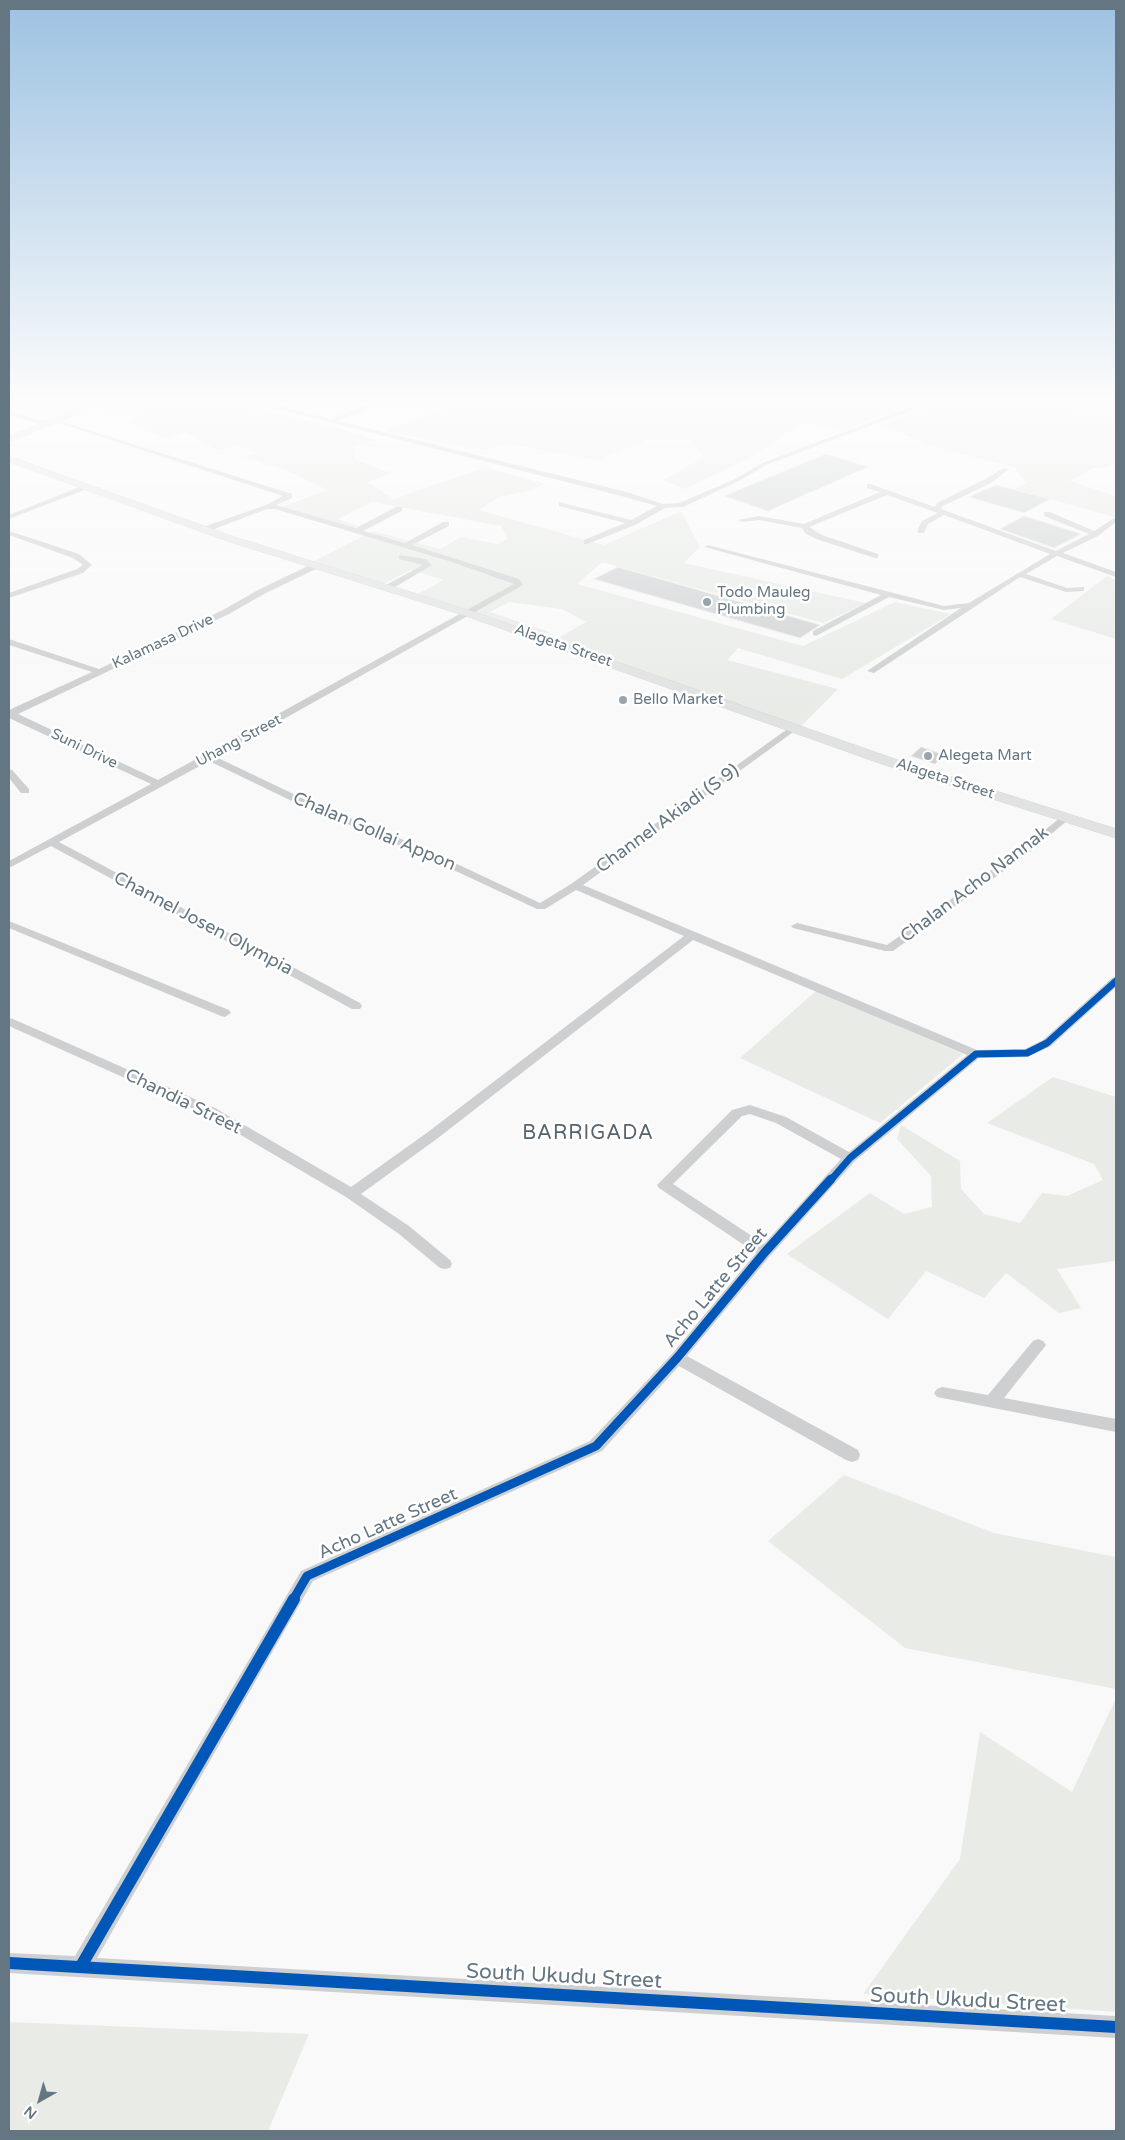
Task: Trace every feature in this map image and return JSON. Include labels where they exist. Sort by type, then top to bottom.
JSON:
[{"type":"main road","name":"Alageta Street","points":[[130,502],[315,566],[467,613],[920,772],[1116,834]]},
{"type":"street","points":[[9,517],[49,502]]},
{"type":"street","points":[[206,529],[277,502]]},
{"type":"street","points":[[647,502],[663,506],[680,505],[687,502]]},
{"type":"street","points":[[742,520],[759,518],[805,526],[863,502]]},
{"type":"street","points":[[917,502],[1116,575]]},
{"type":"street","points":[[941,510],[940,505],[946,502]]},
{"type":"street","points":[[562,504],[632,523]]},
{"type":"street","points":[[587,542],[658,511],[663,506]]},
{"type":"street","points":[[266,507],[275,507],[406,545],[446,524]]},
{"type":"street","points":[[357,531],[399,508]]},
{"type":"street","points":[[921,531],[925,523],[941,510]]},
{"type":"street","points":[[1047,514],[1095,534]]},
{"type":"street","points":[[871,671],[1019,574],[1095,534],[1116,519]]},
{"type":"street","points":[[805,526],[808,531],[819,537],[875,556]]},
{"type":"street","points":[[9,533],[76,556],[88,565],[80,571],[9,596]]},
{"type":"street","name":"Uhang Street","points":[[9,865],[209,757],[467,613],[517,588],[520,584],[485,570],[406,545]]},
{"type":"street","points":[[708,547],[944,608],[971,604]]},
{"type":"street","points":[[387,588],[428,565],[402,557]]},
{"type":"street","name":"Kalamasa Drive","points":[[9,714],[226,612],[261,592],[315,566]]},
{"type":"street","points":[[1019,574],[1066,590],[1081,589]]},
{"type":"street","points":[[816,633],[888,594]]},
{"type":"street","points":[[9,642],[99,672]]},
{"type":"street","name":"Suni Drive","points":[[9,714],[158,784]]},
{"type":"street","name":"Channel Akiadi (S 9)","points":[[541,908],[575,886],[793,728]]},
{"type":"street","name":"Chalan Gollai Appon","points":[[209,757],[296,799],[419,850],[541,908]]},
{"type":"street","points":[[9,772],[25,792]]},
{"type":"street","name":"Chalan Acho Nannak","points":[[797,926],[889,949],[1026,850],[1065,817]]},
{"type":"street","name":"Channel Josen Olympia","points":[[51,842],[356,1006]]},
{"type":"street","points":[[575,886],[976,1054],[1026,1053],[1047,1043],[1116,981]]},
{"type":"street","points":[[9,924],[224,1013]]},
{"type":"street","points":[[351,1194],[433,1135],[532,1056],[693,934]]},
{"type":"street","name":"Chandia Street","points":[[9,1022],[210,1111],[351,1194],[404,1230],[445,1264]]},
{"type":"street","name":"Acho Latte Street","points":[[81,1966],[307,1576],[596,1446],[677,1358],[764,1252],[850,1158],[976,1054]]},
{"type":"street","points":[[764,1252],[664,1185],[737,1113],[750,1109],[792,1125],[850,1158]]},
{"type":"street","points":[[992,1402],[1038,1345]]},
{"type":"street","points":[[677,1358],[852,1455]]},
{"type":"street","points":[[942,1393],[1116,1426]]},
{"type":"street","name":"South Ukudu Street","points":[[9,1963],[1116,2027]]},
{"type":"shaded area","points":[[296,502],[492,502],[479,510],[604,545],[681,511],[700,547],[684,563],[866,603],[823,623],[602,562],[577,584],[803,646],[895,602],[951,614],[842,679],[738,648],[727,660],[838,689],[797,730],[553,641],[586,622],[562,609],[509,602],[490,612],[549,632],[542,636],[418,594],[443,580],[411,570],[383,584],[312,562],[373,531],[440,549],[461,537],[498,544],[508,538],[501,526],[372,502],[338,519],[358,526],[352,529],[282,507]]},
{"type":"shaded area","points":[[1060,502],[1116,502],[1116,515],[1114,517]]},
{"type":"shaded area","points":[[1107,576],[1116,580],[1116,639],[1051,619]]},
{"type":"shaded area","points":[[816,991],[963,1054],[880,1123],[740,1058]]},
{"type":"shaded area","points":[[1053,1077],[1116,1097],[1116,1261],[1057,1269],[1081,1308],[1059,1313],[1006,1273],[984,1298],[926,1271],[888,1319],[787,1254],[870,1193],[904,1214],[932,1207],[931,1176],[897,1139],[901,1125],[960,1161],[961,1189],[984,1214],[1020,1223],[1042,1193],[1067,1196],[1103,1180],[1094,1164],[987,1123]]},
{"type":"shaded area","points":[[844,1475],[994,1533],[1116,1557],[1116,1689],[905,1648],[768,1541]]},
{"type":"shaded area","points":[[1116,1698],[1116,2012],[863,1994],[960,1859],[980,1732],[1072,1792]]},
{"type":"shaded area","points":[[9,2022],[309,2034],[268,2131],[9,2131]]},
{"type":"building","points":[[741,502],[789,502],[768,511]]},
{"type":"building","points":[[986,502],[1045,502],[1024,513]]},
{"type":"building","points":[[1024,516],[1081,534],[1054,548],[1000,529]]},
{"type":"building","name":"Todo Mauleg Plumbing","points":[[618,567],[820,625],[800,638],[594,579]]},
{"type":"building","name":"Alegeta Mart","points":[[921,747],[944,755],[935,764],[911,756]]},
{"type":"cycle path","points":[[81,1966],[307,1576],[596,1446],[677,1358],[765,1252],[850,1158],[976,1054],[1027,1053],[1047,1043],[1116,981]]},
{"type":"cycle path","points":[[9,1963],[1116,2027]]},
{"type":"place","name":"Todo Mauleg Plumbing","points":[[707,602]]},
{"type":"place","name":"Bello Market","points":[[623,700]]},
{"type":"place","name":"Alegeta Mart","points":[[928,756]]},
{"type":"district","name":"BARRIGADA","points":[[588,1134]]}]
